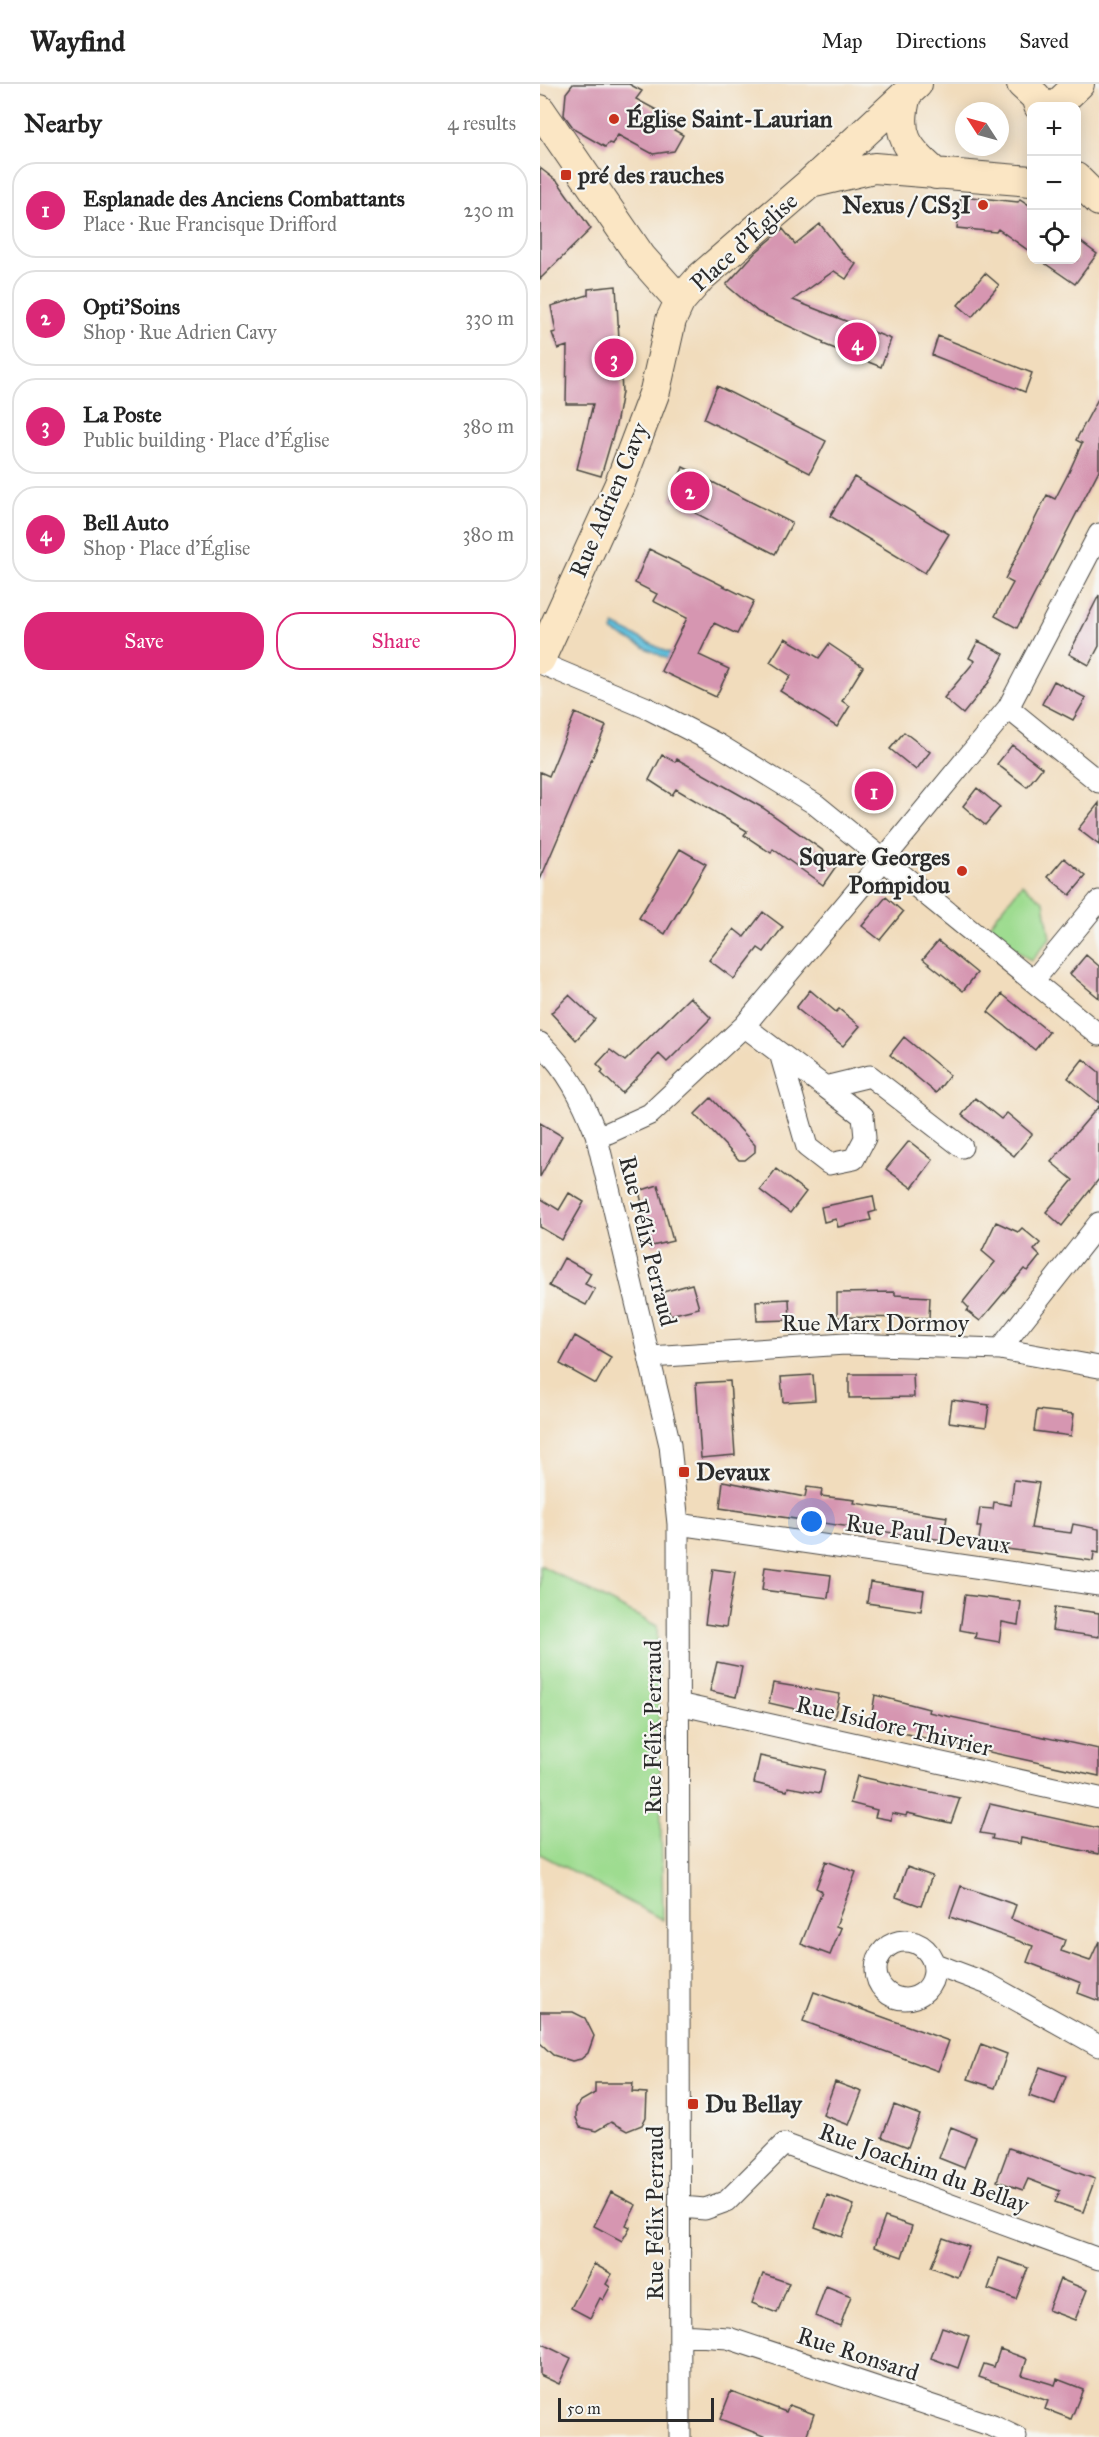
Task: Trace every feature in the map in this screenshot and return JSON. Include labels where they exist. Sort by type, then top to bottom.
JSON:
[{"type":"main road","points":[[1022,84],[1036,97],[1038,102]]},
{"type":"main road","points":[[1060,102],[1079,84]]},
{"type":"main road","points":[[911,90],[901,115],[903,134],[910,151],[936,174]]},
{"type":"main road","name":"Place d'Église","points":[[648,407],[671,320],[680,301],[701,276],[809,183],[911,90]]},
{"type":"main road","name":"Place d'Église","points":[[540,110],[641,257],[680,301]]},
{"type":"main road","points":[[809,183],[874,168],[1019,179],[1027,165]]},
{"type":"main road","points":[[1081,182],[1099,202]]},
{"type":"main road","points":[[1081,195],[1099,202]]},
{"type":"main road","name":"Rue Adrien Cavy","points":[[540,661],[619,486],[648,407]]},
{"type":"street","points":[[596,1134],[608,1132],[650,1114],[744,1026],[1008,708],[1099,534]]},
{"type":"street","points":[[540,661],[647,708],[719,745],[815,804],[1099,1035]]},
{"type":"street","points":[[1008,708],[1099,782]]},
{"type":"street","points":[[1033,981],[1099,901]]},
{"type":"street","points":[[744,1026],[780,1053],[825,1087],[863,1116],[865,1138],[854,1159],[829,1164],[807,1147],[780,1053]]},
{"type":"street","name":"Rue Félix Perraud","points":[[540,1043],[557,1059],[578,1088],[596,1134],[651,1357],[670,1445],[678,1524],[680,2437]]},
{"type":"street","points":[[825,1087],[870,1076],[962,1147]]},
{"type":"street","points":[[999,1349],[1099,1223]]},
{"type":"street","name":"Rue Marx Dormoy","points":[[651,1357],[845,1344],[999,1349],[1099,1367]]},
{"type":"street","name":"Rue Paul Devaux","points":[[678,1524],[1099,1585]]},
{"type":"street","name":"Rue Isidore Thivrier","points":[[678,1704],[1099,1798]]},
{"type":"street","points":[[935,1964],[988,1984],[1099,2046]]},
{"type":"street","name":"Rue Joachim du Bellay","points":[[681,2207],[705,2209],[727,2200],[784,2144],[1099,2259]]},
{"type":"street","name":"Rue Ronsard","points":[[681,2335],[728,2338],[993,2426],[1016,2437]]},
{"type":"green space","points":[[1022,884],[1044,902],[1050,938],[1031,961],[988,927]]},
{"type":"green space","points":[[540,1565],[657,1626],[663,1920],[540,1854]]},
{"type":"water","points":[[614,625],[671,654],[669,660],[612,631]]},
{"type":"building","name":"Église Saint-Laurian","points":[[573,84],[629,84],[642,91],[636,99],[675,120],[672,124],[676,127],[674,130],[683,135],[674,151],[653,154],[618,135],[612,144],[609,143],[605,147],[575,130],[564,115],[566,93]]},
{"type":"building","points":[[540,168],[558,182],[591,229],[540,279]]},
{"type":"building","points":[[961,196],[1018,202],[1020,199],[1027,204],[1027,249],[998,229],[996,232],[957,228]]},
{"type":"building","points":[[820,224],[845,256],[856,264],[846,279],[834,271],[793,300],[891,339],[881,367],[823,344],[824,342],[758,312],[726,285],[755,253],[783,229],[795,244]]},
{"type":"building","points":[[1081,242],[1097,254],[1075,284],[1046,264],[1081,264]]},
{"type":"building","points":[[985,273],[999,285],[972,317],[958,305]]},
{"type":"building","points":[[616,286],[622,392],[616,425],[601,476],[577,469],[593,404],[566,404],[567,346],[558,349],[552,333],[556,332],[551,306],[588,295],[588,289]]},
{"type":"building","points":[[938,336],[1032,373],[1025,392],[932,355]]},
{"type":"building","points":[[717,386],[826,441],[810,473],[704,419]]},
{"type":"building","points":[[1099,397],[1099,470],[1017,628],[995,616],[1013,583],[1005,579],[1047,495],[1055,499],[1069,472],[1082,443],[1076,440]]},
{"type":"building","points":[[683,467],[792,523],[775,554],[670,500]]},
{"type":"building","points":[[854,477],[949,534],[925,573],[830,516]]},
{"type":"building","points":[[649,549],[754,601],[737,634],[714,623],[699,655],[729,669],[716,697],[661,671],[687,618],[653,601],[657,594],[635,583]]},
{"type":"building","points":[[1099,595],[1099,646],[1089,665],[1069,654]]},
{"type":"building","points":[[785,638],[819,658],[829,644],[863,667],[842,701],[850,706],[837,727],[780,691],[791,676],[770,662]]},
{"type":"building","points":[[978,641],[1004,654],[989,682],[963,714],[944,698],[975,661],[969,658]]},
{"type":"building","points":[[1054,681],[1086,698],[1073,720],[1042,704]]},
{"type":"building","points":[[575,713],[606,726],[540,880],[540,772],[549,776]]},
{"type":"building","points":[[904,732],[930,752],[916,770],[890,749]]},
{"type":"building","points":[[1012,745],[1042,768],[1027,787],[997,764]]},
{"type":"building","points":[[662,755],[675,762],[677,759],[763,808],[839,862],[823,885],[773,849],[771,853],[744,835],[747,831],[676,789],[672,795],[649,780]]},
{"type":"building","points":[[977,788],[1000,807],[985,825],[963,806]]},
{"type":"building","points":[[1099,803],[1099,845],[1078,829]]},
{"type":"building","points":[[680,849],[706,864],[665,934],[639,918]]},
{"type":"building","points":[[1064,858],[1086,876],[1070,895],[1048,877]]},
{"type":"building","points":[[886,897],[903,912],[880,940],[862,926]]},
{"type":"building","points":[[763,912],[783,927],[764,952],[758,948],[734,979],[709,960],[734,929],[744,937]]},
{"type":"building","points":[[938,941],[977,973],[963,991],[923,959]]},
{"type":"building","points":[[1086,955],[1099,966],[1099,998],[1070,974]]},
{"type":"building","points":[[810,990],[836,1012],[839,1009],[860,1026],[843,1046],[796,1008]]},
{"type":"building","points":[[1002,994],[1049,1032],[1035,1050],[988,1012]]},
{"type":"building","points":[[569,995],[595,1019],[576,1040],[551,1013]]},
{"type":"building","points":[[690,997],[711,1018],[667,1062],[659,1054],[622,1093],[601,1073],[603,1070],[597,1064],[610,1050],[625,1061]]},
{"type":"building","points":[[904,1037],[950,1075],[936,1093],[890,1055]]},
{"type":"building","points":[[1083,1059],[1099,1072],[1099,1103],[1068,1078]]},
{"type":"building","points":[[711,1098],[755,1145],[755,1152],[745,1160],[739,1160],[695,1114]]},
{"type":"building","points":[[975,1098],[1001,1119],[1007,1113],[1032,1134],[1014,1156],[962,1115]]},
{"type":"building","points":[[1099,1106],[1099,1179],[1062,1226],[1046,1212],[1073,1180],[1051,1162]]},
{"type":"building","points":[[540,1123],[562,1136],[540,1177]]},
{"type":"building","points":[[909,1141],[933,1160],[912,1188],[886,1169]]},
{"type":"building","points":[[776,1169],[806,1192],[790,1213],[760,1190]]},
{"type":"building","points":[[658,1185],[673,1241],[652,1246],[639,1191]]},
{"type":"building","points":[[569,1193],[584,1202],[562,1240],[540,1227],[540,1198],[559,1210]]},
{"type":"building","points":[[873,1196],[876,1211],[869,1213],[871,1220],[838,1227],[836,1219],[824,1222],[821,1207]]},
{"type":"building","points":[[996,1222],[1018,1232],[1022,1228],[1040,1243],[1034,1250],[1040,1256],[1028,1271],[1024,1269],[980,1321],[967,1311],[969,1308],[963,1302],[995,1262],[982,1251]]},
{"type":"building","points":[[564,1258],[591,1273],[585,1284],[595,1289],[586,1305],[549,1286]]},
{"type":"building","points":[[692,1284],[699,1308],[670,1315],[663,1292]]},
{"type":"building","points":[[895,1292],[895,1295],[930,1297],[929,1318],[837,1317],[837,1293]]},
{"type":"building","points":[[789,1299],[790,1320],[757,1321],[756,1301]]},
{"type":"building","points":[[575,1336],[611,1357],[596,1384],[560,1364]]},
{"type":"building","points":[[849,1374],[913,1374],[914,1397],[849,1398]]},
{"type":"building","points":[[813,1375],[815,1400],[783,1402],[781,1377]]},
{"type":"building","points":[[730,1381],[735,1455],[701,1458],[696,1383]]},
{"type":"building","points":[[952,1400],[989,1405],[986,1427],[949,1422]]},
{"type":"building","points":[[1037,1410],[1074,1414],[1071,1436],[1034,1431]]},
{"type":"building","points":[[1014,1480],[1039,1483],[1031,1528],[1071,1533],[1073,1524],[1099,1529],[1099,1553],[1094,1552],[1093,1561],[978,1545],[981,1527],[977,1527],[980,1508],[993,1509],[994,1502],[1011,1505]]},
{"type":"building","points":[[723,1481],[805,1497],[807,1487],[822,1489],[821,1496],[947,1517],[943,1540],[816,1522],[815,1531],[801,1529],[802,1520],[720,1508]]},
{"type":"building","points":[[765,1567],[831,1575],[828,1598],[762,1590]]},
{"type":"building","points":[[713,1569],[735,1572],[726,1627],[705,1624]]},
{"type":"building","points":[[870,1582],[924,1590],[921,1611],[867,1603]]},
{"type":"building","points":[[965,1595],[1021,1602],[1018,1625],[1002,1622],[999,1642],[975,1638],[976,1633],[960,1630]]},
{"type":"building","points":[[1055,1607],[1099,1613],[1099,1637],[1052,1630]]},
{"type":"building","points":[[717,1662],[742,1667],[736,1697],[710,1691]]},
{"type":"building","points":[[773,1683],[840,1694],[834,1718],[769,1703]]},
{"type":"building","points":[[875,1695],[929,1709],[928,1712],[1099,1749],[1099,1776],[870,1726]]},
{"type":"building","points":[[760,1756],[825,1770],[820,1793],[788,1787],[787,1791],[754,1783]]},
{"type":"building","points":[[857,1776],[960,1798],[951,1823],[907,1813],[906,1816],[892,1813],[891,1820],[875,1817],[877,1810],[850,1803]]},
{"type":"building","points":[[990,1804],[1099,1828],[1099,1854],[1021,1838],[1020,1844],[992,1839],[993,1835],[980,1833]]},
{"type":"building","points":[[826,1861],[856,1872],[836,1926],[841,1928],[830,1955],[801,1944],[822,1891],[816,1888]]},
{"type":"building","points":[[907,1867],[932,1876],[921,1906],[896,1897]]},
{"type":"building","points":[[961,1886],[1016,1905],[1011,1919],[1065,1940],[1061,1951],[1090,1961],[1099,1941],[1099,2001],[1078,1993],[1081,1983],[1027,1962],[1033,1946],[950,1917]]},
{"type":"building","points":[[814,1992],[949,2041],[938,2071],[803,2021]]},
{"type":"building","points":[[540,2012],[573,2012],[585,2018],[594,2036],[588,2053],[581,2059],[572,2061],[553,2055],[540,2043]]},
{"type":"building","points":[[981,2044],[1007,2054],[995,2088],[968,2079]]},
{"type":"building","points":[[1040,2067],[1066,2076],[1055,2105],[1029,2096]]},
{"type":"building","points":[[835,2082],[862,2092],[849,2125],[823,2115]]},
{"type":"building","points":[[595,2083],[633,2083],[632,2092],[647,2093],[646,2117],[642,2125],[627,2131],[611,2122],[596,2131],[580,2127],[576,2118],[576,2108],[581,2101],[595,2093]]},
{"type":"building","points":[[894,2105],[920,2115],[908,2147],[882,2137]]},
{"type":"building","points":[[951,2127],[976,2137],[964,2168],[939,2158]]},
{"type":"building","points":[[1009,2148],[1095,2179],[1083,2212],[1055,2202],[1060,2191],[1028,2179],[1023,2190],[997,2181]]},
{"type":"building","points":[[611,2192],[636,2205],[626,2225],[630,2227],[622,2241],[594,2226]]},
{"type":"building","points":[[827,2195],[854,2205],[842,2237],[815,2227]]},
{"type":"building","points":[[885,2217],[912,2226],[902,2257],[874,2247]]},
{"type":"building","points":[[943,2238],[969,2247],[957,2277],[931,2267]]},
{"type":"building","points":[[999,2258],[1028,2268],[1016,2299],[988,2289]]},
{"type":"building","points":[[594,2264],[612,2274],[606,2284],[610,2287],[603,2300],[600,2298],[590,2318],[571,2308]]},
{"type":"building","points":[[763,2274],[789,2283],[777,2313],[752,2303]]},
{"type":"building","points":[[1060,2279],[1087,2290],[1075,2320],[1048,2310]]},
{"type":"building","points":[[826,2286],[851,2296],[840,2326],[815,2316]]},
{"type":"building","points":[[942,2327],[969,2336],[958,2368],[931,2358]]},
{"type":"building","points":[[540,2343],[571,2358],[559,2384],[540,2375]]},
{"type":"building","points":[[1000,2349],[1027,2359],[1022,2375],[1055,2385],[1057,2379],[1083,2389],[1071,2419],[1045,2409],[1048,2401],[979,2377],[984,2364],[994,2367]]},
{"type":"building","points":[[731,2391],[786,2412],[789,2405],[814,2414],[806,2437],[766,2437],[720,2419]]},
{"type":"place","name":"Église Saint-Laurian","points":[[614,119]]},
{"type":"place","name":"pré des rauches","points":[[566,175]]},
{"type":"place","name":"Nexus / CS3I","points":[[983,205]]},
{"type":"place","name":"Bell Auto","points":[[857,342]]},
{"type":"place","name":"La Poste","points":[[614,358]]},
{"type":"place","name":"Opti'Soins","points":[[690,491]]},
{"type":"place","name":"Esplanade des Anciens Combattants","points":[[874,791]]},
{"type":"place","name":"Square Georges Pompidou","points":[[962,871]]},
{"type":"place","name":"Devaux","points":[[684,1472]]},
{"type":"place","name":"Du Bellay","points":[[693,2104]]}]
